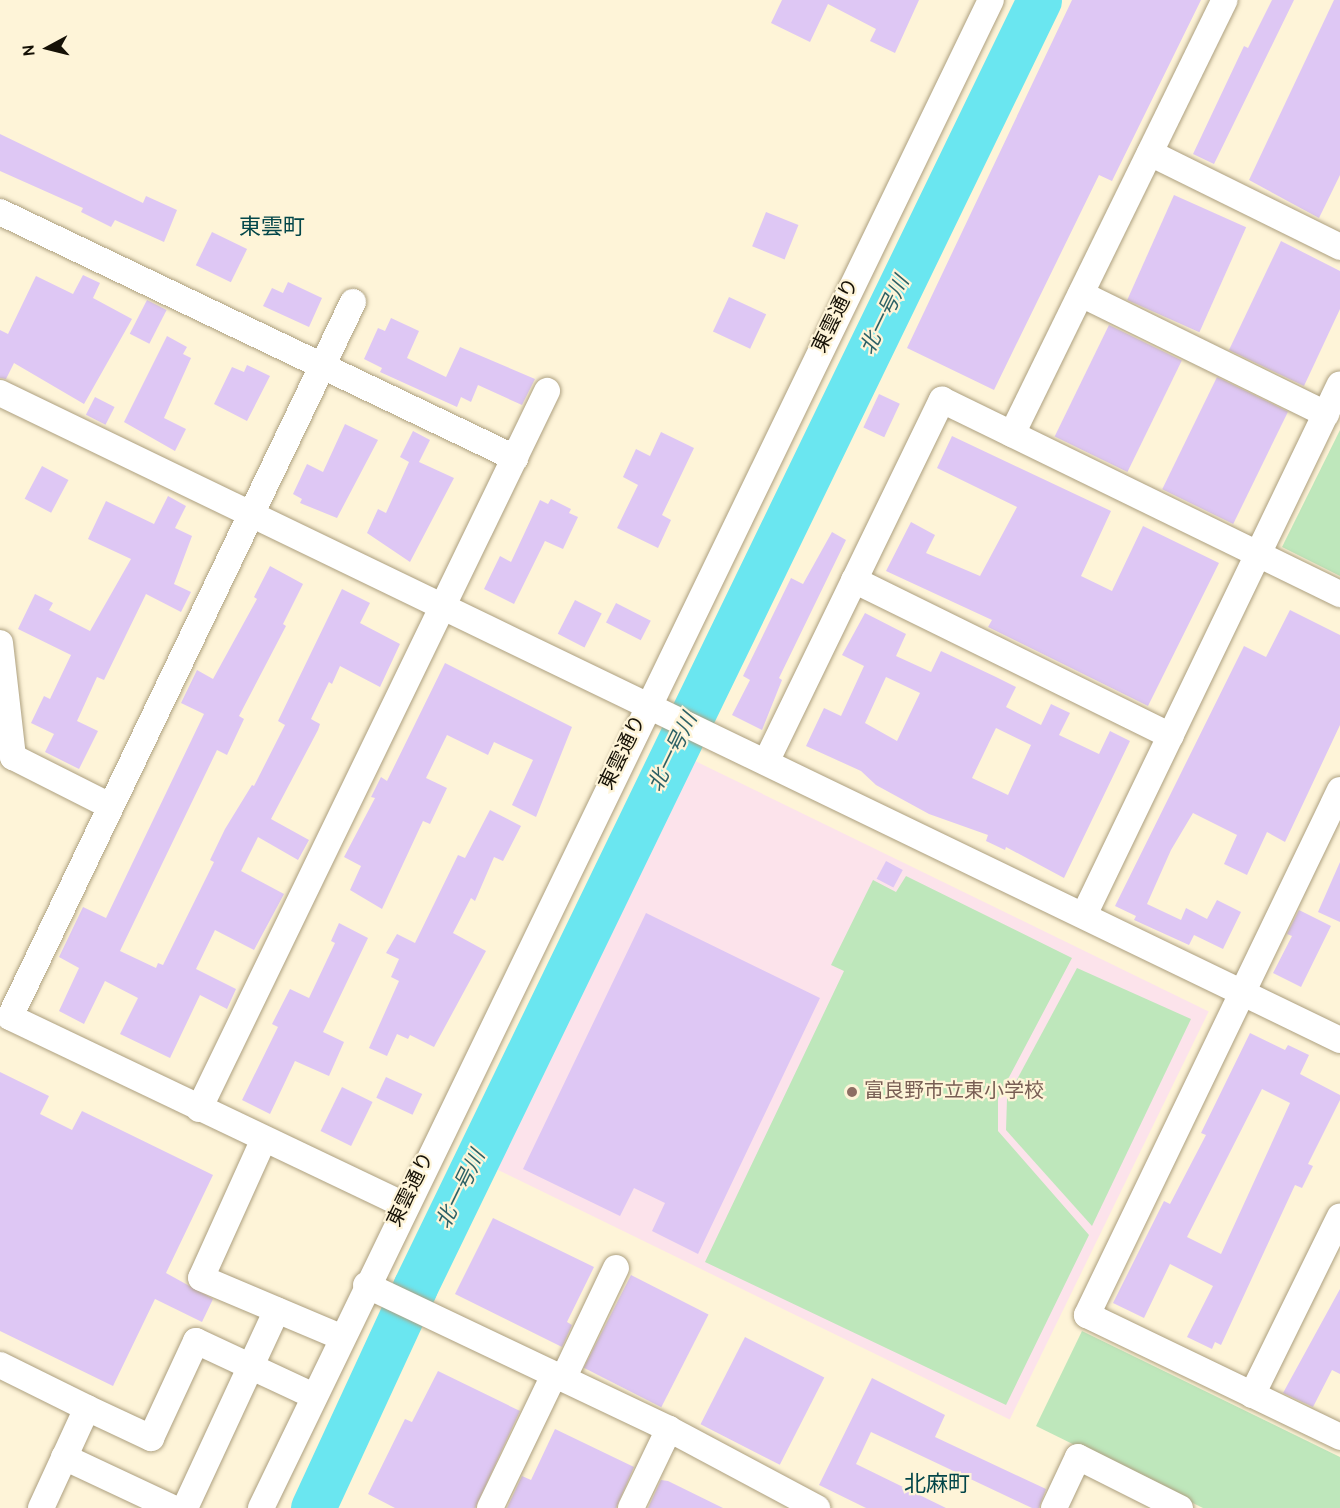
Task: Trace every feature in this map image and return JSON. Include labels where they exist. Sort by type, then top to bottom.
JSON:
[{"type":"street","name":"東雲通り","points":[[261,1508],[404,1205],[991,0]]},
{"type":"street","points":[[1012,434],[1225,0]]},
{"type":"street","points":[[1150,153],[1340,247]]},
{"type":"street","points":[[0,212],[321,368],[515,458]]},
{"type":"street","points":[[1081,294],[1326,414]]},
{"type":"street","points":[[353,302],[250,512],[10,1017],[263,1141],[404,1205]]},
{"type":"street","points":[[1084,915],[1340,384]]},
{"type":"street","points":[[199,1109],[547,391]]},
{"type":"street","points":[[0,393],[1340,1040]]},
{"type":"street","points":[[766,762],[942,400],[1340,594]]},
{"type":"street","points":[[854,580],[1171,736]]},
{"type":"street","points":[[0,643],[13,757],[110,806]]},
{"type":"street","points":[[1340,790],[1334,816],[1243,992],[1087,1315],[1340,1437]]},
{"type":"street","points":[[263,1141],[201,1278],[341,1337]]},
{"type":"street","points":[[1252,1395],[1340,1216]]},
{"type":"street","points":[[490,1508],[616,1268]]},
{"type":"street","points":[[366,1285],[669,1429],[789,1502],[817,1508]]},
{"type":"street","points":[[185,1508],[277,1310]]},
{"type":"street","points":[[0,1365],[151,1438],[196,1341],[314,1396]]},
{"type":"street","points":[[41,1508],[87,1408]]},
{"type":"street","points":[[632,1508],[669,1429]]},
{"type":"street","points":[[1054,1508],[1078,1456],[1180,1508]]},
{"type":"street","points":[[64,1457],[173,1508]]},
{"type":"shaded area","name":"富良野市立東小学校","points":[[691,759],[1209,1012],[1010,1420],[492,1167]]},
{"type":"green space","points":[[1340,430],[1340,576],[1282,547]]},
{"type":"green space","points":[[906,876],[1072,958],[998,1098],[998,1131],[1089,1235],[1006,1405],[705,1262],[844,971],[831,965],[873,880],[896,892]]},
{"type":"green space","points":[[1077,968],[1191,1019],[1092,1226],[1006,1130],[1007,1098]]},
{"type":"green space","points":[[1082,1331],[1340,1457],[1340,1508],[1203,1508],[1036,1426]]},
{"type":"building","points":[[782,0],[919,0],[895,53],[870,41],[876,29],[828,4],[810,42],[771,23]]},
{"type":"building","points":[[1072,0],[1201,0],[1112,181],[1099,175],[994,390],[907,348]]},
{"type":"building","points":[[1272,0],[1294,0],[1214,164],[1193,154],[1244,46],[1248,48]]},
{"type":"building","points":[[1334,0],[1340,0],[1340,175],[1319,218],[1249,180]]},
{"type":"building","points":[[0,134],[143,203],[146,196],[177,210],[164,242],[115,220],[111,227],[81,212],[83,208],[0,171]]},
{"type":"building","points":[[1174,195],[1246,227],[1199,332],[1127,300]]},
{"type":"building","points":[[766,212],[798,225],[785,259],[752,246]]},
{"type":"building","points":[[212,232],[247,249],[231,282],[196,265]]},
{"type":"building","points":[[1281,241],[1340,271],[1340,309],[1304,386],[1229,350]]},
{"type":"building","points":[[83,275],[100,283],[93,298],[132,319],[84,404],[14,363],[6,379],[0,378],[0,330],[8,334],[36,276],[73,294]]},
{"type":"building","points":[[288,282],[322,298],[309,327],[263,306],[272,288],[283,293]]},
{"type":"building","points":[[729,297],[766,314],[750,349],[713,331]]},
{"type":"building","points":[[147,300],[167,310],[149,344],[130,334]]},
{"type":"building","points":[[391,318],[419,331],[407,358],[446,377],[460,347],[535,379],[522,405],[478,385],[471,402],[461,397],[457,407],[380,372],[382,368],[364,359],[378,328],[385,331]]},
{"type":"building","points":[[1109,325],[1182,361],[1127,472],[1055,436]]},
{"type":"building","points":[[167,336],[187,347],[183,354],[191,358],[164,418],[186,429],[175,451],[124,422]]},
{"type":"building","points":[[247,365],[270,376],[247,421],[214,404],[232,367],[244,372]]},
{"type":"building","points":[[1217,377],[1288,412],[1233,524],[1162,489]]},
{"type":"building","points":[[879,394],[900,404],[884,437],[863,428]]},
{"type":"building","points":[[95,397],[115,407],[106,425],[86,415]]},
{"type":"building","points":[[345,424],[378,440],[337,518],[300,503],[302,499],[293,494],[307,464],[323,472]]},
{"type":"building","points":[[413,431],[430,440],[419,462],[454,478],[410,562],[367,533],[378,509],[386,513],[409,462],[400,457]]},
{"type":"building","points":[[661,432],[694,448],[662,515],[671,520],[658,548],[617,528],[638,485],[623,477],[636,449],[650,456]]},
{"type":"building","points":[[952,436],[1111,511],[1081,576],[1112,591],[1143,526],[1219,563],[1148,706],[988,627],[992,620],[886,571],[911,522],[935,535],[926,553],[980,576],[1017,507],[937,468]]},
{"type":"building","points":[[42,466],[68,480],[51,513],[25,499]]},
{"type":"building","points":[[168,496],[186,506],[175,528],[192,536],[174,584],[191,592],[181,612],[146,594],[104,680],[97,677],[77,721],[98,731],[79,769],[45,752],[54,734],[31,723],[44,696],[50,699],[71,655],[18,629],[35,594],[53,603],[49,610],[90,631],[131,559],[88,539],[106,501],[154,524]]},
{"type":"building","points":[[551,499],[571,509],[569,513],[578,517],[563,549],[545,541],[514,604],[484,589],[500,556],[511,562],[540,500],[548,504]]},
{"type":"building","points":[[832,532],[846,540],[779,678],[782,680],[762,730],[732,715],[750,680],[743,676],[791,578],[803,584]]},
{"type":"building","points":[[270,566],[303,584],[283,624],[286,626],[239,716],[244,719],[227,755],[217,750],[120,951],[156,968],[158,963],[163,965],[214,862],[210,860],[225,829],[252,785],[254,786],[285,725],[278,721],[342,589],[370,603],[360,623],[400,644],[380,687],[340,666],[332,684],[329,682],[311,719],[320,724],[318,730],[271,819],[309,840],[298,860],[258,837],[241,871],[284,894],[254,950],[215,930],[196,969],[236,989],[227,1009],[200,995],[170,1058],[120,1034],[138,998],[105,981],[84,1024],[59,1011],[79,968],[59,957],[83,907],[106,918],[204,714],[181,703],[197,670],[213,679],[257,599],[254,597]]},
{"type":"building","points":[[575,600],[602,614],[584,647],[558,634]]},
{"type":"building","points":[[616,603],[651,621],[641,640],[606,623]]},
{"type":"building","points":[[1290,610],[1340,635],[1340,725],[1285,842],[1267,832],[1247,875],[1224,864],[1237,835],[1193,813],[1171,850],[1147,904],[1181,920],[1186,908],[1207,919],[1217,900],[1241,912],[1223,949],[1194,935],[1189,945],[1134,920],[1136,916],[1115,906],[1244,646],[1266,657]]},
{"type":"building","points":[[865,613],[906,634],[896,656],[931,672],[941,651],[996,677],[1016,687],[1006,707],[1041,725],[1051,704],[1070,713],[1059,735],[1099,754],[1110,731],[1130,741],[1064,878],[1006,847],[1005,850],[986,841],[988,835],[929,814],[876,785],[861,771],[806,746],[824,708],[841,716],[864,666],[842,655]],"holes":[[[886,677],[920,693],[897,741],[865,723]],[[996,728],[1031,745],[1008,795],[972,778]]]},
{"type":"building","points":[[445,663],[572,727],[536,817],[512,805],[533,760],[494,742],[488,755],[447,735],[426,778],[447,788],[430,824],[423,821],[382,909],[350,890],[361,866],[344,857],[375,798],[371,797],[381,777],[387,781]]},
{"type":"building","points":[[490,810],[521,826],[503,861],[494,857],[475,901],[471,898],[453,933],[486,951],[434,1047],[410,1035],[408,1039],[397,1034],[387,1056],[369,1048],[399,981],[391,977],[399,959],[386,953],[397,934],[415,943],[458,855],[465,858]]},
{"type":"building","points":[[886,861],[903,870],[893,888],[877,879]]},
{"type":"building","points":[[1340,862],[1340,922],[1318,912]]},
{"type":"building","points":[[1299,910],[1331,926],[1301,987],[1273,973],[1292,936],[1287,934]]},
{"type":"building","points":[[646,913],[820,998],[698,1254],[652,1231],[665,1203],[634,1188],[620,1216],[523,1169]]},
{"type":"building","points":[[339,923],[368,938],[323,1032],[344,1042],[329,1076],[295,1061],[270,1114],[242,1100],[278,1027],[272,1024],[290,989],[309,998],[335,943],[331,941]]},
{"type":"building","points":[[1250,1033],[1285,1050],[1288,1045],[1309,1055],[1300,1074],[1340,1095],[1340,1100],[1308,1164],[1313,1166],[1302,1188],[1295,1185],[1221,1345],[1215,1342],[1212,1349],[1187,1337],[1213,1286],[1170,1264],[1144,1318],[1113,1303],[1164,1201],[1170,1204],[1206,1135],[1201,1133]],"holes":[[[1262,1089],[1290,1103],[1221,1254],[1187,1237]]]},
{"type":"building","points":[[0,1072],[49,1096],[40,1114],[72,1130],[82,1111],[213,1175],[166,1273],[213,1299],[202,1322],[155,1299],[113,1386],[0,1331]]},
{"type":"building","points":[[386,1077],[422,1094],[413,1115],[376,1098]]},
{"type":"building","points":[[342,1087],[373,1102],[351,1146],[321,1131]]},
{"type":"building","points":[[493,1218],[594,1267],[567,1322],[572,1325],[562,1347],[455,1294]]},
{"type":"building","points":[[631,1275],[709,1314],[661,1407],[584,1368]]},
{"type":"building","points":[[1340,1289],[1340,1374],[1332,1370],[1313,1407],[1283,1393]]},
{"type":"building","points":[[745,1337],[824,1377],[780,1465],[701,1424]]},
{"type":"building","points":[[438,1371],[520,1411],[475,1508],[395,1508],[368,1494],[405,1419],[412,1422]]},
{"type":"building","points":[[872,1378],[945,1415],[935,1437],[1046,1489],[1039,1508],[1032,1508],[871,1432],[856,1464],[946,1508],[866,1508],[819,1485]]},
{"type":"building","points":[[555,1429],[634,1467],[616,1508],[507,1508],[522,1476],[531,1480]]},
{"type":"building","points":[[661,1480],[668,1481],[723,1508],[648,1508]]},
{"type":"waterway","name":"北一号川","points":[[313,1508],[415,1287],[1039,0]]},
{"type":"place","name":"富良野市立東小学校","points":[[852,1092]]},
{"type":"district","name":"東雲町","points":[[272,229]]},
{"type":"district","name":"北麻町","points":[[937,1486]]}]
